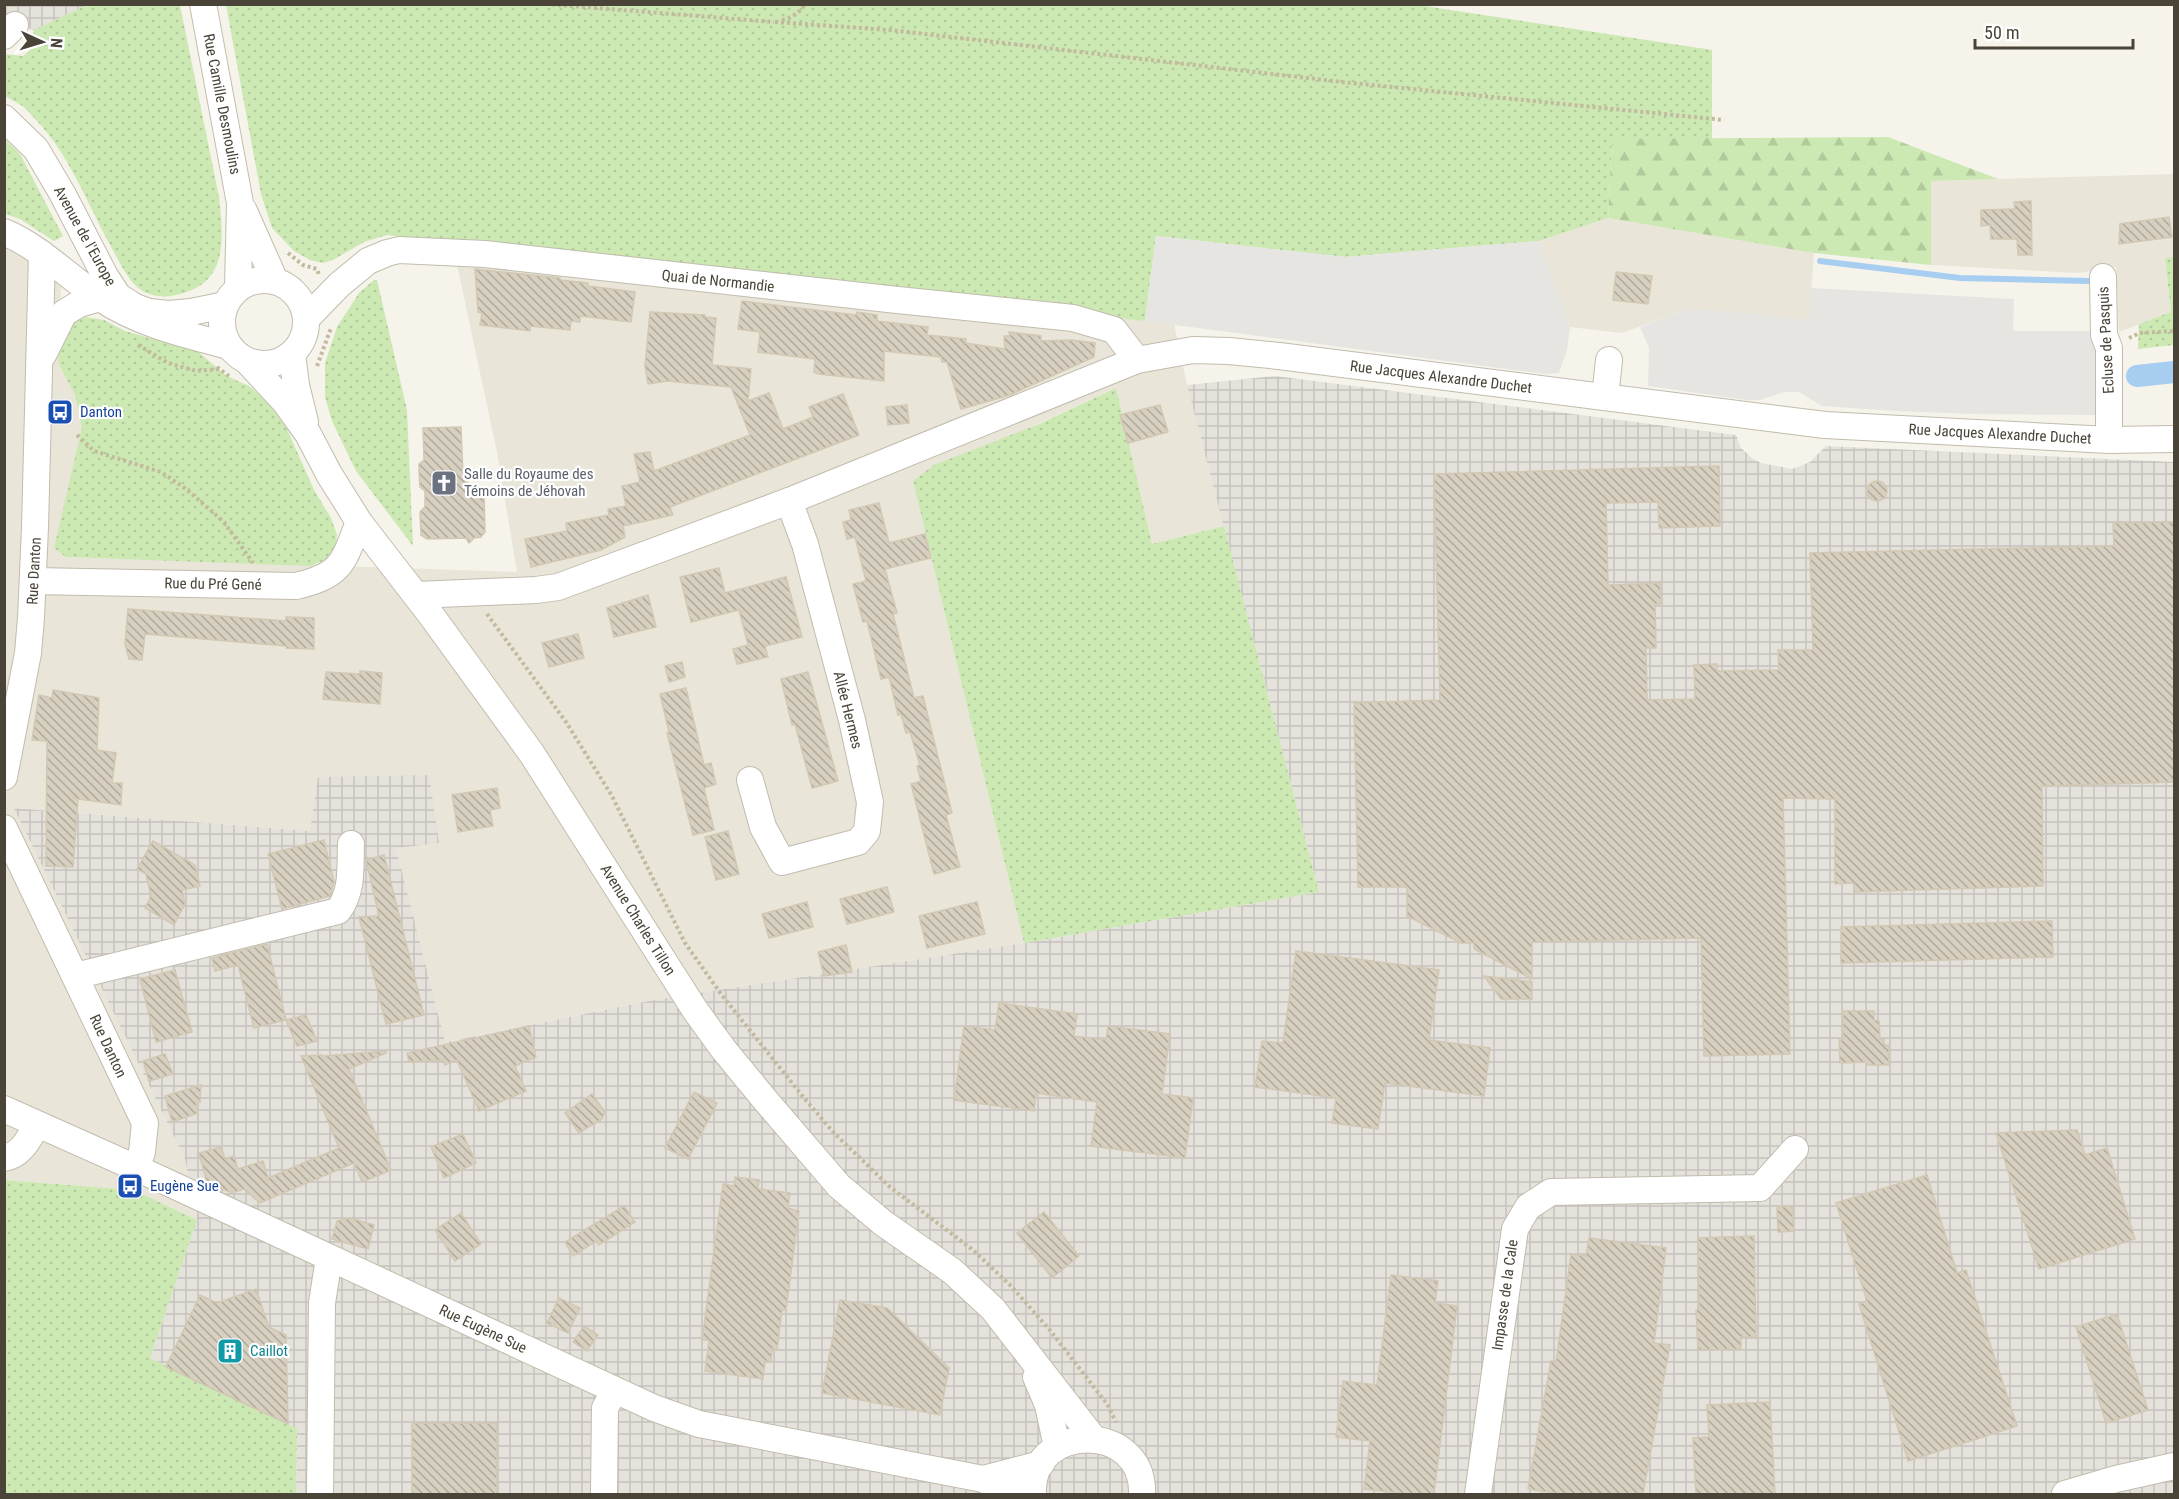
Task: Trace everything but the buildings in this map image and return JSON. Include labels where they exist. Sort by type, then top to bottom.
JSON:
[{"type":"street","name":"Rue Camille Desmoulins","points":[[203,4],[240,203],[231,296]]},
{"type":"street","name":"Avenue de l'Europe","points":[[4,118],[36,149],[118,296],[135,307],[149,312],[169,314],[191,312],[231,296]]},
{"type":"street","name":"Rue Camille Desmoulins","points":[[240,203],[282,284]]},
{"type":"street","points":[[4,232],[42,254],[100,298],[136,319],[238,354],[259,364],[271,364],[282,360],[291,354],[303,338],[306,319],[304,307],[298,296],[282,284]]},
{"type":"street","name":"Quai de Normandie","points":[[306,319],[339,285],[368,261],[399,250],[439,251],[485,254],[888,300],[1073,318],[1114,330],[1137,360]]},
{"type":"street","name":"Rue Danton","points":[[4,777],[28,653],[34,581],[42,254]]},
{"type":"street","name":"Ecluse de Pasquis","points":[[2103,277],[2104,335],[2109,348],[2109,440]]},
{"type":"street","points":[[238,354],[223,333],[222,326],[231,296],[250,282],[262,279],[282,284],[339,285]]},
{"type":"street","name":"Rue Danton","points":[[40,362],[64,313],[79,304],[100,298]]},
{"type":"street","name":"Rue Jacques Alexandre Duchet","points":[[416,595],[461,591],[536,590],[558,586],[789,501],[1137,360],[1193,350],[1229,351],[1825,425],[2109,440],[2175,438]]},
{"type":"street","name":"Avenue Charles Tillon","points":[[238,354],[285,402],[308,434],[329,474],[359,522],[416,595],[532,754],[695,1010],[724,1050],[839,1186],[883,1223],[952,1271],[993,1309],[1094,1439]]},
{"type":"street","name":"Avenue Charles Tillon","points":[[291,354],[308,434]]},
{"type":"street","points":[[1605,397],[1609,360]]},
{"type":"street","name":"Allée Hermes","points":[[750,780],[763,827],[782,862],[858,842],[867,831],[870,802],[852,720],[805,544],[789,501]]},
{"type":"street","name":"Rue du Pré Gené","points":[[34,581],[296,586],[315,581],[337,570],[348,552],[359,522]]},
{"type":"street","name":"Rue Danton","points":[[4,828],[145,1124],[142,1152],[136,1169]]},
{"type":"street","points":[[75,976],[338,911],[350,887],[351,844]]},
{"type":"street","name":"Rue Eugène Sue","points":[[4,1110],[654,1408],[699,1424],[983,1479],[1013,1494]]},
{"type":"street","points":[[4,1158],[11,1157],[26,1145],[38,1125]]},
{"type":"street","name":"Impasse de la Cale","points":[[1478,1494],[1515,1229],[1528,1207],[1551,1192],[1760,1188],[1795,1149]]},
{"type":"street","points":[[320,1494],[322,1303],[329,1258]]},
{"type":"street","name":"Avenue Charles Tillon","points":[[1027,1355],[1048,1405],[1049,1456]]},
{"type":"street","points":[[604,1494],[605,1408],[615,1390]]},
{"type":"street","name":"Rue Eugène Sue","points":[[983,1479],[1049,1456],[1069,1442],[1081,1438],[1094,1439]]},
{"type":"street","points":[[1094,1439],[1108,1442],[1121,1449],[1131,1460],[1147,1490]]},
{"type":"street","points":[[1033,1494],[1037,1472],[1049,1456]]},
{"type":"street","points":[[2065,1494],[2140,1484],[2175,1466]]},
{"type":"path","points":[[546,4],[890,30],[1342,82],[1724,120]]},
{"type":"path","points":[[775,22],[789,19],[805,4]]},
{"type":"path","points":[[2109,348],[2140,333],[2175,331]]},
{"type":"path","points":[[77,435],[94,451],[161,472],[186,489],[224,522],[247,553],[266,585]]},
{"type":"path","points":[[461,591],[486,612],[566,722],[612,796],[685,943],[721,994],[834,1133],[890,1187],[973,1250],[1011,1287],[1048,1329],[1107,1404],[1118,1426],[1121,1449]]},
{"type":"shaded area","points":[[5,5],[87,5],[34,30],[5,23]]},
{"type":"shaded area","points":[[2174,174],[2174,257],[2165,259],[2171,312],[2119,332],[2116,267],[2078,273],[1931,265],[1931,181]]},
{"type":"shaded area","points":[[1608,218],[1814,253],[1809,320],[1690,308],[1622,333],[1570,327],[1539,241]]},
{"type":"shaded area","points":[[4,220],[62,258],[58,363],[75,395],[82,428],[66,557],[517,572],[497,452],[452,241],[1174,324],[1187,385],[1224,526],[1152,544],[1116,388],[913,481],[1024,943],[659,999],[444,1042],[396,848],[310,831],[15,808],[185,1159],[197,1220],[134,1190],[5,1180]]},
{"type":"shaded area","points":[[1156,236],[1345,257],[1539,241],[1570,327],[1567,350],[1559,373],[1545,374],[1145,321]]},
{"type":"shaded area","points":[[1811,288],[2014,299],[2013,331],[2093,331],[2101,353],[2100,415],[1896,411],[1822,406],[1799,392],[1785,392],[1760,400],[1747,400],[1648,386],[1649,348],[1640,327],[1690,308],[1809,320]]},
{"type":"shaded area","points":[[1275,376],[1736,435],[1741,448],[1752,458],[1761,463],[1792,469],[1810,462],[1826,446],[2174,462],[2174,1494],[296,1494],[297,1429],[150,1358],[197,1220],[185,1159],[14,808],[310,831],[318,777],[429,775],[439,843],[396,848],[445,1042],[659,999],[1024,943],[1319,892],[1187,385]]},
{"type":"green space","points":[[87,5],[180,5],[219,197],[222,234],[219,260],[214,271],[196,288],[181,294],[158,296],[143,291],[132,282],[59,149],[25,108],[5,96],[5,54],[23,56],[30,50],[34,30]]},
{"type":"green space","points":[[226,5],[1418,5],[1712,50],[1712,139],[1612,139],[1608,218],[1539,241],[1345,257],[1156,236],[1145,321],[387,235],[364,242],[333,260],[323,263],[310,260],[294,251],[272,228],[261,194]]},
{"type":"green space","points":[[1888,137],[1998,179],[1931,181],[1931,265],[1814,253],[1608,218],[1612,139]]},
{"type":"green space","points":[[5,139],[20,154],[63,236],[54,241],[20,219],[5,214]]},
{"type":"green space","points":[[2174,257],[2174,345],[2138,349],[2139,324],[2171,312],[2165,258]]},
{"type":"green space","points":[[377,280],[407,410],[413,546],[356,471],[332,421],[325,397],[325,363],[337,327],[359,293]]},
{"type":"green space","points":[[85,317],[104,320],[125,331],[197,351],[227,376],[249,386],[266,400],[287,429],[314,490],[331,518],[337,535],[336,548],[330,558],[311,566],[66,557],[54,548],[82,428],[75,395],[58,363],[59,337],[73,322]]},
{"type":"green space","points":[[1116,388],[1152,544],[1224,526],[1319,892],[1024,943],[913,481],[934,465],[1039,424]]},
{"type":"green space","points":[[4,1180],[134,1190],[197,1220],[150,1358],[297,1429],[296,1494],[5,1494]]},
{"type":"waterway","points":[[1820,261],[1960,278],[2089,281]]},
{"type":"waterway","points":[[2137,376],[2174,372]]},
{"type":"place","name":"Danton","points":[[60,412]]},
{"type":"place","name":"Salle du Royaume des Témoins de Jéhovah","points":[[444,483]]},
{"type":"place","name":"Eugène Sue","points":[[130,1186]]},
{"type":"place","name":"Caillot","points":[[230,1351]]}]
